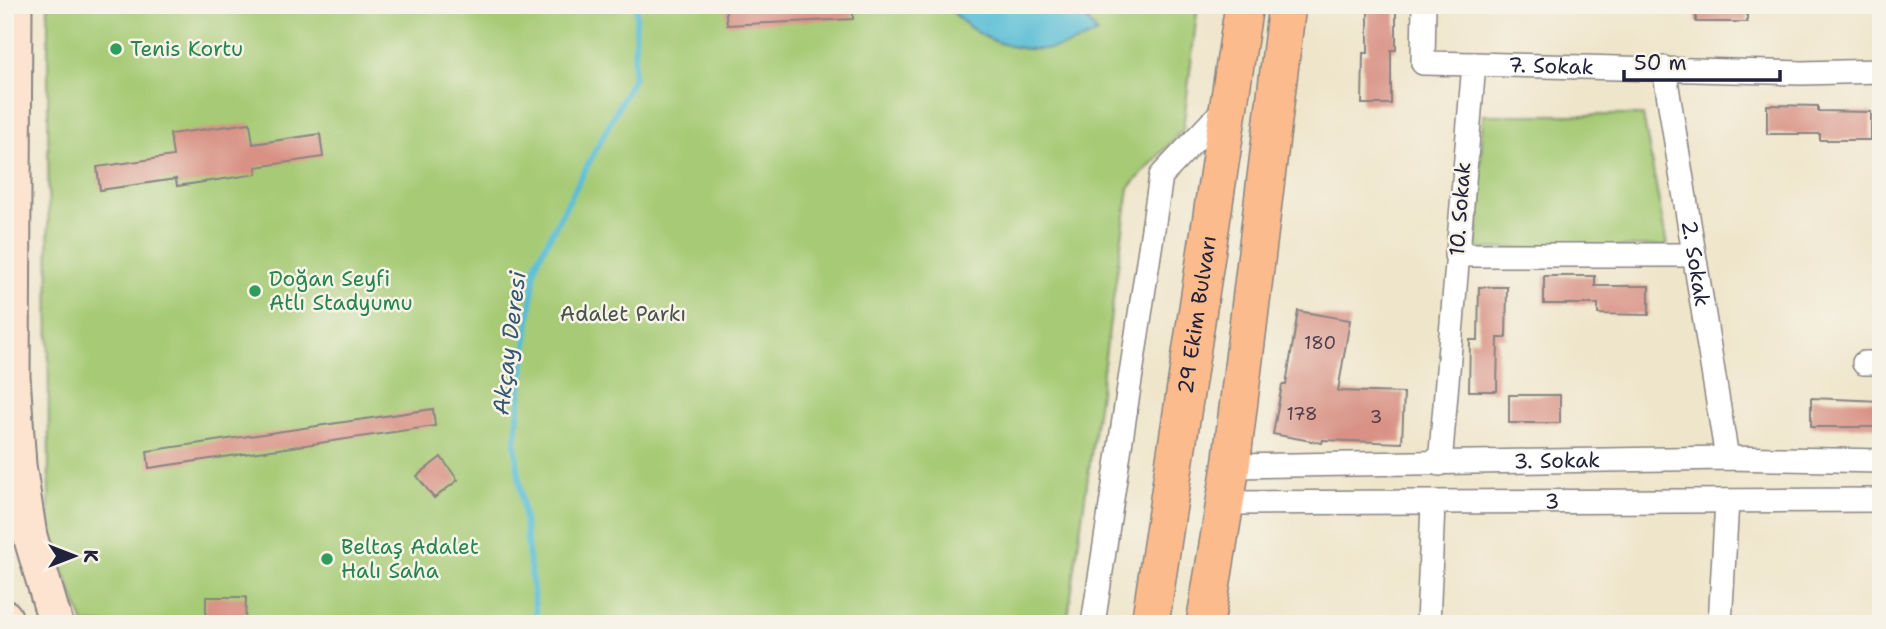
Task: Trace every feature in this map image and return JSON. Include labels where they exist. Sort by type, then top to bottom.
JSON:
[{"type":"main road","points":[[1205,624],[1231,466],[1287,5]]},
{"type":"main road","name":"29 Ekim Bulvarı","points":[[1150,624],[1231,101],[1241,12]]},
{"type":"street","points":[[15,5],[13,376],[19,465],[30,536],[56,624]]},
{"type":"street","points":[[1423,5],[1423,63],[1474,64]]},
{"type":"street","name":"7. Sokak","points":[[1474,64],[1802,73],[1881,71]]},
{"type":"street","name":"10. Sokak","points":[[1440,464],[1474,64]]},
{"type":"street","name":"2. Sokak","points":[[1664,68],[1727,458]]},
{"type":"street","points":[[1093,624],[1161,176],[1231,101]]},
{"type":"street","points":[[1456,255],[1694,255]]},
{"type":"street","name":"3. Sokak","points":[[1231,466],[1727,458],[1881,461]]},
{"type":"street","name":"3","points":[[1225,503],[1881,500]]},
{"type":"street","points":[[1720,624],[1727,501]]},
{"type":"street","points":[[1428,624],[1433,504]]},
{"type":"street","points":[[5,617],[7,624]]},
{"type":"green space","name":"Adalet Parkı","points":[[48,5],[1198,5],[1183,129],[1129,188],[1067,624],[84,624],[49,534]]},
{"type":"green space","points":[[1483,115],[1643,115],[1667,246],[1477,249]]},
{"type":"water","points":[[947,5],[1015,5],[1042,9],[1077,5],[1097,33],[1057,47],[1017,48],[979,33],[962,21]]},
{"type":"building","points":[[725,5],[853,5],[853,19],[727,25]]},
{"type":"building","points":[[1368,5],[1396,5],[1396,50],[1391,50],[1391,104],[1362,104],[1363,53],[1368,53]]},
{"type":"building","points":[[1696,5],[1747,5],[1747,22],[1696,22]]},
{"type":"building","points":[[1767,105],[1818,106],[1818,111],[1871,112],[1871,140],[1820,140],[1820,134],[1767,134]]},
{"type":"building","points":[[250,123],[253,144],[320,134],[323,157],[256,167],[257,174],[177,186],[176,179],[100,190],[97,167],[173,156],[170,134]]},
{"type":"building","points":[[1544,276],[1595,276],[1595,286],[1649,286],[1649,315],[1598,314],[1598,304],[1544,304]]},
{"type":"building","points":[[1479,287],[1507,287],[1506,338],[1498,338],[1497,391],[1469,391],[1470,340],[1478,340]]},
{"type":"building","points":[[1298,311],[1350,320],[1338,391],[1404,393],[1402,443],[1323,440],[1322,443],[1273,434],[1282,385],[1286,385]]},
{"type":"building","points":[[1509,395],[1560,395],[1560,423],[1509,423]]},
{"type":"building","points":[[1811,398],[1881,401],[1881,427],[1811,427]]},
{"type":"building","points":[[433,409],[435,426],[149,468],[147,451]]},
{"type":"building","points":[[441,457],[458,480],[434,498],[417,476]]},
{"type":"building","points":[[206,597],[246,597],[245,624],[206,624]]},
{"type":"waterway","name":"Akçay Deresi","points":[[537,624],[515,443],[536,263],[633,79],[637,5]]},
{"type":"place","name":"Tenis Kortu","points":[[116,49]]},
{"type":"place","name":"Doğan Seyfi Atlı Stadyumu","points":[[255,291]]},
{"type":"place","name":"Beltaş Adalet Halı Saha","points":[[327,559]]}]
